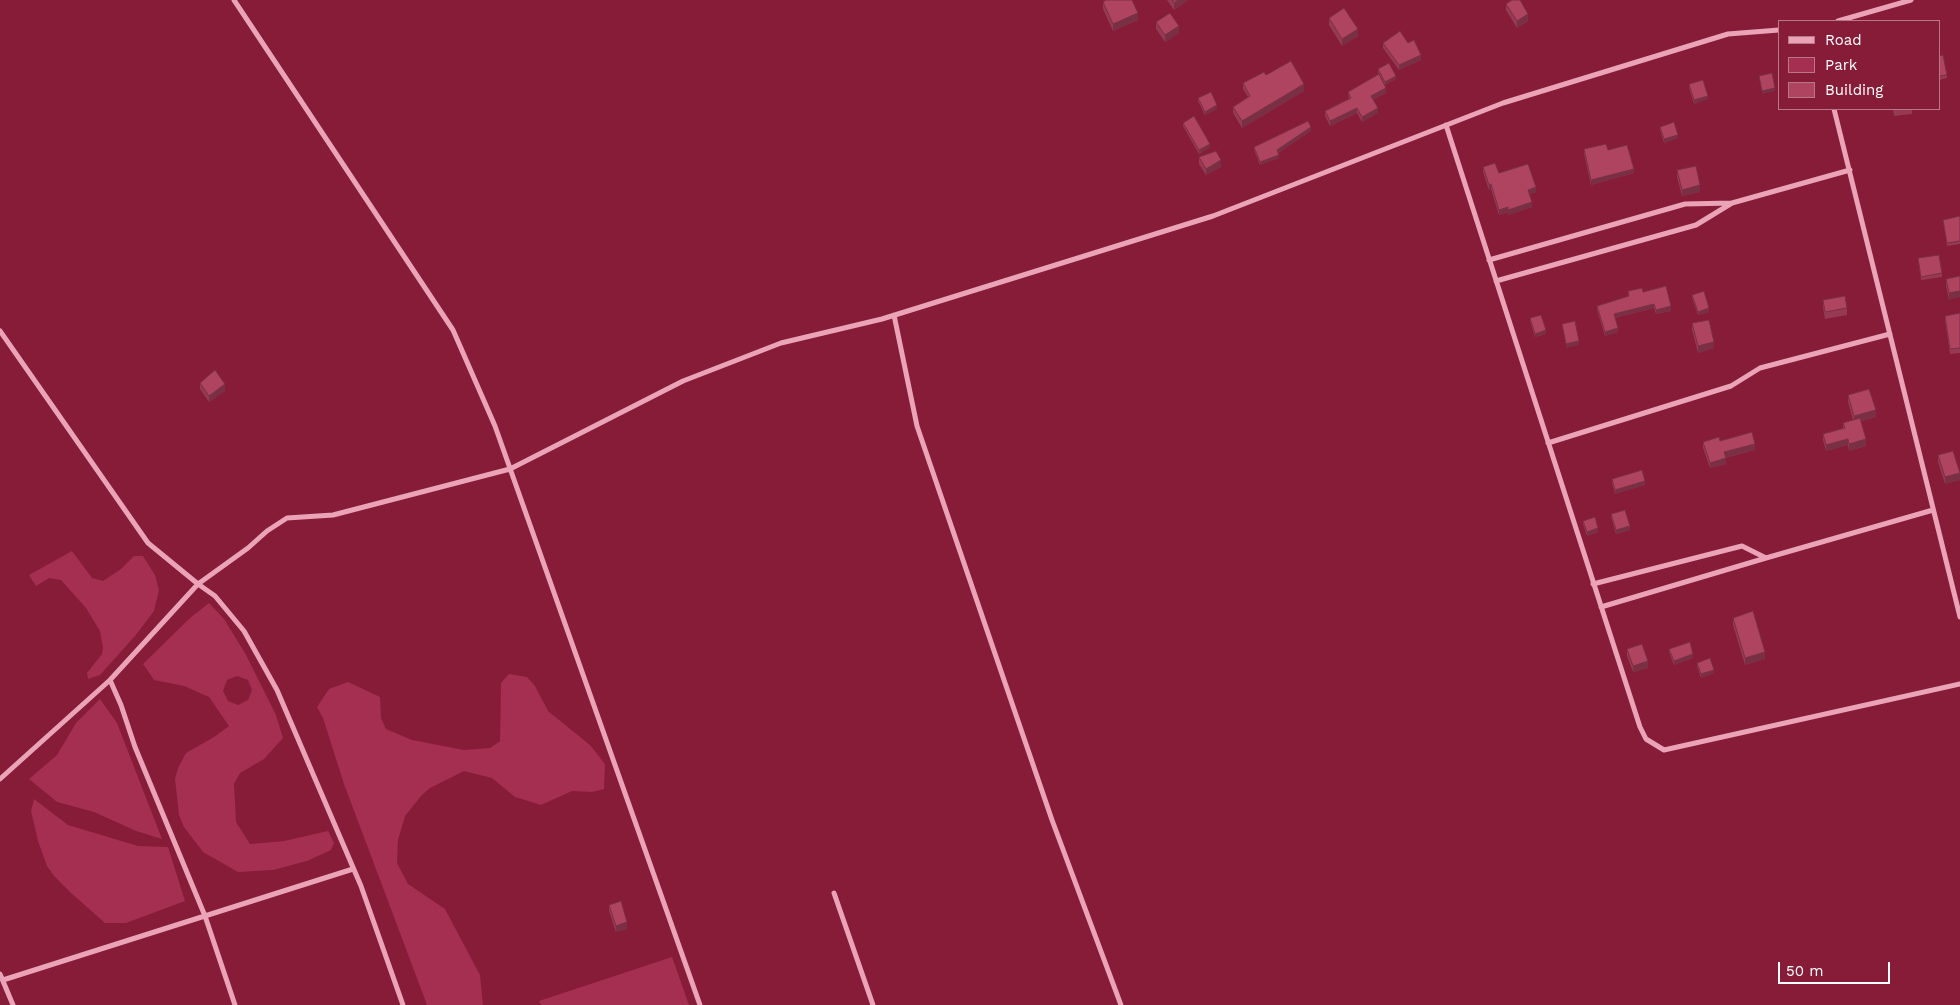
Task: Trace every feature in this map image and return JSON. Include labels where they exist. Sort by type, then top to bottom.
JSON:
[{"type":"street","points":[[234,0],[453,330],[495,426],[700,1005]]},
{"type":"street","points":[[1841,20],[1911,0]]},
{"type":"street","points":[[0,778],[110,680],[198,584],[248,548],[267,531],[288,518],[333,515],[510,469],[683,381],[781,343],[894,315],[1213,216],[1503,103],[1728,34],[1778,30]]},
{"type":"street","points":[[1834,110],[1960,617]]},
{"type":"street","points":[[1446,125],[1593,584],[1640,728],[1646,739],[1664,750],[1960,684]]},
{"type":"street","points":[[1489,260],[1685,204],[1732,203],[1850,170]]},
{"type":"street","points":[[1496,281],[1696,225],[1732,203]]},
{"type":"street","points":[[894,315],[917,426],[1052,820],[1121,1005]]},
{"type":"street","points":[[0,331],[148,543],[215,596],[244,631],[278,690],[353,869],[403,1005]]},
{"type":"street","points":[[1548,443],[1731,386],[1760,368],[1890,334]]},
{"type":"street","points":[[1601,607],[1934,510]]},
{"type":"street","points":[[1593,584],[1742,546],[1766,558]]},
{"type":"street","points":[[110,680],[121,705],[135,747],[205,916],[236,1005]]},
{"type":"street","points":[[3,980],[353,869]]},
{"type":"street","points":[[834,893],[873,1005]]},
{"type":"street","points":[[0,974],[13,1005]]},
{"type":"green space","points":[[72,551],[92,578],[103,581],[121,569],[134,556],[143,556],[155,575],[159,590],[154,611],[135,636],[100,675],[88,679],[87,673],[102,654],[103,648],[100,631],[86,608],[61,580],[49,578],[36,586],[29,575]]},
{"type":"green space","points":[[209,603],[224,619],[245,653],[276,715],[283,738],[264,759],[240,773],[234,784],[236,822],[250,844],[284,841],[328,831],[334,843],[331,850],[307,861],[273,870],[238,872],[203,852],[184,827],[179,815],[175,779],[178,768],[186,753],[229,726],[209,697],[184,686],[154,680],[143,664],[190,618]],"holes":[[[237,676],[248,680],[252,690],[248,700],[238,705],[228,701],[223,691],[227,680]]]},
{"type":"green space","points":[[509,674],[527,677],[535,686],[548,711],[590,745],[605,764],[604,789],[592,792],[572,791],[541,805],[515,797],[492,778],[464,771],[430,788],[421,796],[405,816],[398,840],[397,863],[408,884],[445,909],[480,975],[483,1005],[427,1005],[344,784],[323,718],[317,707],[329,689],[348,682],[380,697],[381,718],[386,729],[412,740],[464,750],[490,748],[500,741],[501,683]]},
{"type":"green space","points":[[100,699],[117,723],[162,839],[136,831],[94,812],[57,802],[29,779],[57,755],[76,723]]},
{"type":"green space","points":[[34,799],[68,825],[138,846],[168,847],[185,901],[126,923],[105,923],[71,893],[47,866],[38,841],[31,811]]},
{"type":"green space","points":[[672,957],[689,1005],[541,1005],[539,1001]]},
{"type":"building","points":[[1106,0],[1132,0],[1138,13],[1113,24],[1103,2]]},
{"type":"building","points":[[1512,0],[1520,0],[1528,14],[1517,21],[1506,4]]},
{"type":"building","points":[[1344,8],[1358,29],[1342,39],[1329,18]]},
{"type":"building","points":[[1170,13],[1179,26],[1165,35],[1156,22]]},
{"type":"building","points":[[1400,31],[1408,43],[1414,40],[1421,55],[1399,65],[1383,43]]},
{"type":"building","points":[[1943,55],[1947,75],[1940,76],[1940,56]]},
{"type":"building","points":[[1291,61],[1304,84],[1242,121],[1233,107],[1250,96],[1243,83],[1264,72],[1266,75]]},
{"type":"building","points":[[1389,63],[1396,76],[1385,82],[1378,69]]},
{"type":"building","points":[[1772,73],[1775,88],[1762,91],[1759,76]]},
{"type":"building","points":[[1379,74],[1386,88],[1371,96],[1378,108],[1362,117],[1357,108],[1330,121],[1325,111],[1351,98],[1348,92]]},
{"type":"building","points":[[1703,80],[1708,96],[1694,100],[1689,84]]},
{"type":"building","points":[[1211,92],[1217,105],[1205,112],[1198,98]]},
{"type":"building","points":[[1194,116],[1210,144],[1199,150],[1183,123]]},
{"type":"building","points":[[1308,121],[1311,127],[1277,150],[1279,155],[1260,162],[1254,147]]},
{"type":"building","points":[[1674,122],[1678,135],[1664,139],[1660,127]]},
{"type":"building","points":[[1606,144],[1608,150],[1627,145],[1634,169],[1591,180],[1584,149]]},
{"type":"building","points":[[1216,151],[1221,160],[1206,169],[1199,157]]},
{"type":"building","points":[[1495,163],[1499,173],[1528,164],[1536,187],[1528,190],[1532,202],[1508,210],[1508,207],[1499,210],[1491,184],[1489,185],[1483,167]]},
{"type":"building","points":[[1696,166],[1700,185],[1682,190],[1677,170]]},
{"type":"building","points":[[1960,216],[1960,241],[1947,243],[1943,220]]},
{"type":"building","points":[[1939,255],[1942,273],[1921,277],[1918,258]]},
{"type":"building","points":[[1960,276],[1960,291],[1949,293],[1946,279]]},
{"type":"building","points":[[1666,286],[1671,306],[1656,310],[1654,304],[1614,314],[1618,328],[1605,332],[1597,306],[1629,296],[1628,291],[1642,288],[1643,292]]},
{"type":"building","points":[[1704,291],[1709,308],[1698,312],[1692,295]]},
{"type":"building","points":[[1845,296],[1847,308],[1825,312],[1823,300]]},
{"type":"building","points":[[1960,313],[1960,348],[1950,349],[1945,316]]},
{"type":"building","points":[[1541,315],[1546,330],[1535,334],[1530,318]]},
{"type":"building","points":[[1709,320],[1714,342],[1698,346],[1692,323]]},
{"type":"building","points":[[1575,321],[1579,341],[1566,344],[1562,324]]},
{"type":"building","points":[[215,370],[225,384],[209,396],[200,383]]},
{"type":"building","points":[[1869,389],[1876,410],[1854,416],[1848,395]]},
{"type":"building","points":[[1860,418],[1866,439],[1849,444],[1848,439],[1826,445],[1823,434],[1845,428],[1843,423]]},
{"type":"building","points":[[1752,432],[1755,444],[1724,452],[1726,458],[1710,463],[1703,442],[1719,437],[1720,441]]},
{"type":"building","points":[[1953,451],[1960,473],[1945,477],[1938,455]]},
{"type":"building","points":[[1642,470],[1645,481],[1615,490],[1612,479]]},
{"type":"building","points":[[1625,510],[1630,526],[1616,530],[1611,514]]},
{"type":"building","points":[[1595,517],[1598,528],[1587,532],[1583,521]]},
{"type":"building","points":[[1753,611],[1765,652],[1745,658],[1733,618]]},
{"type":"building","points":[[1690,642],[1693,654],[1674,661],[1669,649]]},
{"type":"building","points":[[1642,644],[1648,661],[1633,666],[1627,649]]},
{"type":"building","points":[[1710,658],[1714,670],[1701,674],[1697,663]]},
{"type":"building","points":[[621,901],[627,922],[616,926],[609,905]]}]
